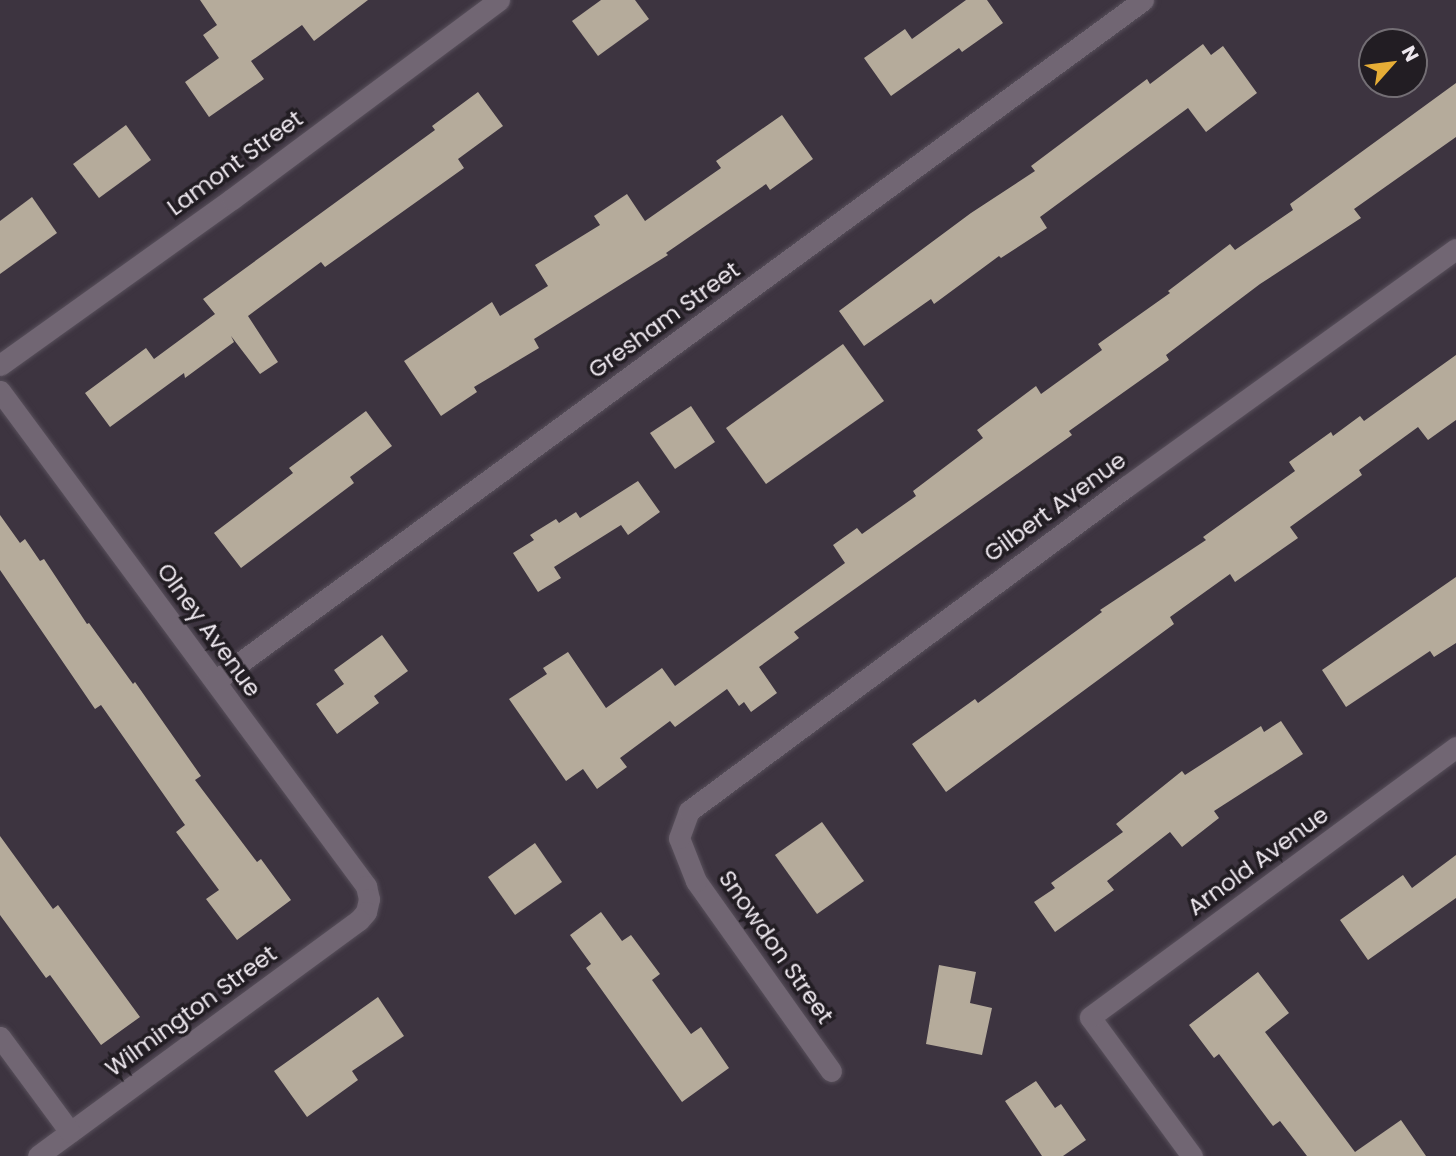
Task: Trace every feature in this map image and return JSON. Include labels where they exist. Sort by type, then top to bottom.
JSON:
[{"type":"street","name":"Lamont Street","points":[[0,365],[232,199],[499,0]]},
{"type":"street","name":"Gresham Street","points":[[215,681],[1143,0]]},
{"type":"street","name":"Gilbert Avenue","points":[[689,811],[1126,486],[1456,249]]},
{"type":"street","name":"Olney Avenue","points":[[0,391],[366,886],[369,903]]},
{"type":"street","name":"Arnold Avenue","points":[[1192,1156],[1090,1017],[1456,747]]},
{"type":"street","name":"Snowdon Street","points":[[689,811],[679,838],[696,881],[831,1071]]},
{"type":"street","name":"Wilmington Street","points":[[38,1156],[359,920],[369,903]]},
{"type":"street","points":[[0,1037],[70,1132]]},
{"type":"building","points":[[200,0],[368,0],[314,41],[302,25],[251,61],[264,79],[209,117],[185,82],[219,58],[203,35],[217,25]]},
{"type":"building","points":[[601,0],[635,0],[649,19],[598,56],[572,21]]},
{"type":"building","points":[[966,0],[987,0],[1003,23],[962,52],[959,48],[891,96],[864,58],[905,29],[912,39]]},
{"type":"building","points":[[1203,44],[1211,55],[1223,46],[1257,93],[1206,132],[1188,108],[1040,217],[1047,228],[1001,258],[999,256],[934,304],[931,299],[864,346],[839,311],[971,213],[1035,171],[1031,166],[1147,79],[1150,84]]},
{"type":"building","points":[[1456,83],[1456,137],[1354,209],[1361,218],[1260,284],[1166,355],[1169,360],[1069,431],[1072,435],[794,632],[799,638],[759,667],[777,693],[751,712],[744,702],[739,706],[727,689],[675,727],[670,721],[620,758],[627,767],[597,789],[583,769],[566,781],[509,699],[547,674],[543,668],[568,652],[606,708],[662,668],[675,686],[845,563],[833,545],[857,528],[862,534],[916,496],[913,491],[983,438],[977,430],[1036,386],[1041,394],[1102,350],[1098,344],[1170,293],[1168,291],[1230,244],[1235,250],[1293,210],[1290,204]]},
{"type":"building","points":[[478,92],[503,126],[458,159],[464,168],[325,267],[321,262],[248,316],[278,362],[260,374],[231,336],[234,342],[185,378],[184,373],[110,427],[85,393],[146,348],[154,359],[215,314],[203,299],[435,130],[432,126]]},
{"type":"building","points":[[782,115],[813,159],[770,190],[766,184],[666,253],[668,255],[534,339],[539,348],[474,387],[477,392],[441,416],[404,361],[492,302],[500,316],[548,286],[535,265],[600,225],[594,216],[627,194],[645,221],[721,168],[716,161]]},
{"type":"building","points":[[126,125],[151,160],[99,198],[73,164]]},
{"type":"building","points":[[32,197],[57,233],[0,274],[0,221]]},
{"type":"building","points":[[843,344],[884,401],[766,484],[726,428]]},
{"type":"building","points":[[1456,355],[1456,420],[1428,440],[1418,427],[1359,470],[1362,475],[1290,527],[1298,538],[1235,582],[1230,574],[1170,617],[1174,624],[946,792],[912,744],[975,699],[978,703],[1102,612],[1100,610],[1206,540],[1203,537],[1295,471],[1289,462],[1331,432],[1333,436],[1360,416],[1364,421]]},
{"type":"building","points":[[691,406],[715,442],[675,469],[650,433]]},
{"type":"building","points":[[366,411],[392,446],[350,477],[354,483],[241,568],[214,533],[293,473],[289,468]]},
{"type":"building","points":[[638,481],[660,512],[628,535],[621,525],[554,567],[561,578],[538,592],[513,553],[534,540],[530,535],[556,519],[559,523],[576,512],[580,518]]},
{"type":"building","points":[[0,515],[20,543],[25,539],[40,561],[44,559],[87,624],[89,623],[133,684],[135,682],[201,776],[195,780],[257,862],[261,859],[291,900],[237,940],[206,899],[219,890],[176,832],[185,825],[101,705],[95,709],[0,570]]},
{"type":"building","points":[[1456,577],[1456,643],[1434,657],[1430,651],[1346,707],[1322,670]]},
{"type":"building","points":[[382,635],[408,671],[374,696],[379,703],[337,734],[316,704],[344,684],[334,670]]},
{"type":"building","points":[[1281,721],[1303,754],[1214,811],[1219,818],[1182,847],[1170,832],[1107,881],[1114,890],[1055,932],[1034,902],[1055,888],[1051,883],[1123,832],[1116,824],[1182,771],[1185,775],[1261,726],[1264,732]]},
{"type":"building","points":[[822,822],[864,881],[817,914],[775,855]]},
{"type":"building","points":[[0,836],[53,909],[58,905],[140,1017],[101,1045],[50,975],[46,978],[0,915]]},
{"type":"building","points":[[535,843],[562,882],[515,915],[488,877]]},
{"type":"building","points":[[1456,855],[1456,898],[1368,960],[1340,920],[1403,875],[1412,888]]},
{"type":"building","points":[[601,912],[622,941],[631,935],[660,974],[652,980],[691,1034],[701,1027],[729,1068],[682,1102],[586,968],[591,964],[570,935]]},
{"type":"building","points":[[939,965],[976,972],[970,1003],[992,1008],[982,1055],[926,1044]]},
{"type":"building","points":[[1258,972],[1289,1013],[1265,1032],[1355,1152],[1401,1120],[1426,1156],[1307,1156],[1280,1121],[1273,1126],[1219,1054],[1214,1058],[1189,1025]]},
{"type":"building","points":[[378,997],[404,1036],[352,1071],[358,1080],[307,1117],[274,1071]]},
{"type":"building","points":[[1036,1081],[1055,1108],[1061,1104],[1086,1140],[1063,1156],[1042,1156],[1005,1101]]}]
